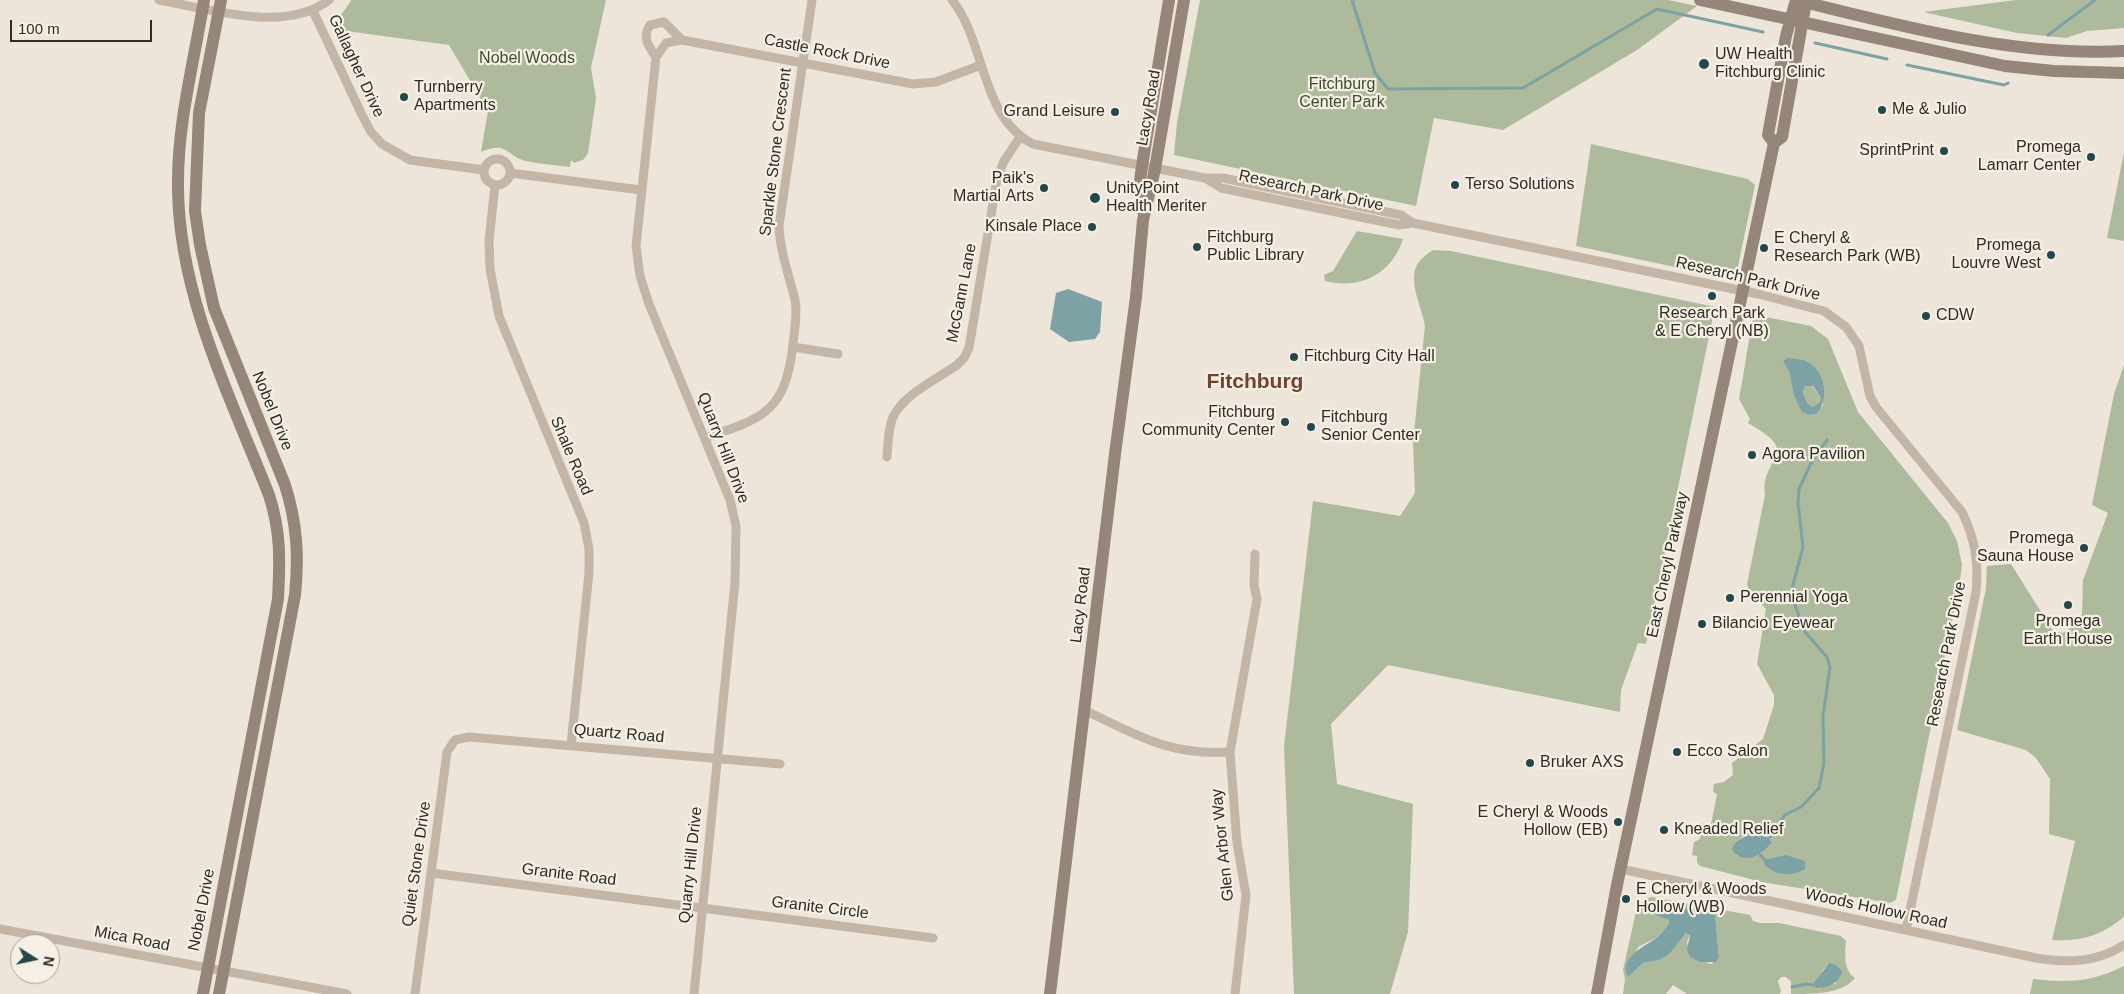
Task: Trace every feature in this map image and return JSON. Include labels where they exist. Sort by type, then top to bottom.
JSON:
[{"type":"street","points":[[159,0],[220,5],[275,18],[313,11],[329,0]]},
{"type":"street","name":"Sparkle Stone Crescent","points":[[705,438],[741,427],[766,413],[778,399],[786,383],[793,347],[795,302],[780,244],[779,226],[812,0]]},
{"type":"street","points":[[952,0],[962,17],[1001,113],[1020,138]]},
{"type":"street","name":"Lacy Road","points":[[1143,220],[1140,182],[1169,0]]},
{"type":"street","name":"Lacy Road","points":[[1050,994],[1115,454],[1136,297],[1143,220],[1155,169],[1184,0]]},
{"type":"street","points":[[1700,0],[2005,66],[2054,71],[2124,73]]},
{"type":"street","points":[[1802,1],[1991,43],[2033,50],[2087,53],[2124,51]]},
{"type":"street","name":"East Cheryl Parkway","points":[[1597,994],[1621,869],[1774,143],[1782,137],[1796,21],[1802,1]]},
{"type":"street","name":"Nobel Drive","points":[[203,4],[181,132],[178,188],[188,276],[200,318],[269,495],[277,519],[281,554],[278,599],[203,994]]},
{"type":"street","name":"Nobel Drive","points":[[219,994],[295,595],[298,566],[297,531],[286,490],[214,308],[200,245],[195,212],[199,113],[220,5]]},
{"type":"street","name":"Gallagher Drive","points":[[313,11],[362,115],[371,132],[382,144],[410,160],[484,170]]},
{"type":"street","points":[[656,57],[646,39],[646,30],[650,25],[664,22],[682,40]]},
{"type":"street","name":"Castle Rock Drive","points":[[666,43],[682,40],[913,84],[936,82],[981,65]]},
{"type":"street","name":"Quarry Hill Drive","points":[[666,43],[656,57],[641,190],[636,246],[640,276],[649,304],[730,500],[736,526],[735,582],[694,994]]},
{"type":"street","name":"Research Park Drive","points":[[1020,138],[1044,147],[1205,178],[1221,188],[1268,198],[1399,225],[1413,223],[1744,291],[1824,311],[1846,328],[1859,346],[1867,388],[1876,407],[1962,512],[1976,548],[1978,566],[1976,592],[1906,930]]},
{"type":"street","name":"McGann Lane","points":[[886,456],[891,424],[896,412],[908,399],[957,365],[964,358],[969,348],[997,179],[1004,161],[1020,138]]},
{"type":"street","points":[[501,159],[508,165],[510,174],[506,182],[495,185],[487,181],[484,170],[488,162],[501,159]]},
{"type":"street","points":[[510,174],[641,190]]},
{"type":"street","name":"Shale Road","points":[[495,185],[489,241],[490,269],[499,316],[506,338],[584,523],[589,549],[589,573],[571,745]]},
{"type":"street","points":[[793,347],[838,354]]},
{"type":"street","name":"Glen Arbor Way","points":[[1236,994],[1244,934],[1246,896],[1237,843],[1230,752],[1257,599],[1254,585],[1255,554]]},
{"type":"street","points":[[1084,710],[1170,748],[1202,754],[1230,752]]},
{"type":"street","name":"Quartz Road","points":[[455,740],[469,737],[780,764]]},
{"type":"street","name":"Quiet Stone Drive","points":[[415,994],[447,752],[455,740]]},
{"type":"street","points":[[233,833],[248,836]]},
{"type":"street","name":"Woods Hollow Road","points":[[1621,869],[2058,962],[2080,962],[2100,957],[2124,945]]},
{"type":"street","name":"Granite Road","points":[[431,874],[702,907]]},
{"type":"street","name":"Granite Circle","points":[[702,907],[933,938]]},
{"type":"street","name":"Mica Road","points":[[0,928],[347,994]]},
{"type":"green space","name":"Nobel Woods","points":[[351,0],[606,0],[591,68],[596,98],[588,153],[583,160],[574,163],[571,160],[570,167],[526,161],[507,150],[497,148],[481,152],[488,111],[449,45],[339,30],[336,22]]},
{"type":"green space","name":"Fitchburg Center Park","points":[[1200,0],[1668,0],[1697,6],[1637,50],[1503,130],[1434,118],[1416,206],[1174,155],[1177,123]]},
{"type":"green space","points":[[2016,0],[2124,0],[2124,28],[2087,31],[2066,38],[2017,33],[1923,12]]},
{"type":"green space","points":[[1591,144],[1748,179],[1755,185],[1737,271],[1734,275],[1727,278],[1576,246]]},
{"type":"green space","points":[[2124,152],[2124,241],[2107,238]]},
{"type":"green space","points":[[1357,231],[1403,239],[1391,262],[1373,276],[1362,281],[1350,283],[1325,281],[1324,275],[1333,271]]},
{"type":"green space","points":[[1433,250],[1451,251],[1715,307],[1646,644],[1638,643],[1621,690],[1620,712],[1388,665],[1331,724],[1337,784],[1413,804],[1408,932],[1390,994],[1294,994],[1284,746],[1313,501],[1400,516],[1415,493],[1413,442],[1425,326],[1416,294],[1414,278],[1418,263]]},
{"type":"green space","points":[[1755,310],[1764,312],[1766,317],[1811,326],[1828,339],[1858,412],[1948,523],[1957,541],[1962,565],[1959,587],[1896,900],[1890,903],[1762,882],[1700,866],[1697,862],[1697,856],[1692,855],[1694,842],[1700,839],[1703,823],[1711,824],[1717,794],[1713,792],[1714,784],[1724,782],[1733,775],[1732,763],[1763,739],[1774,705],[1774,695],[1757,664],[1766,609],[1750,592],[1747,584],[1765,495],[1765,482],[1777,449],[1774,442],[1748,423],[1750,419],[1739,399]],"holes":[[[1804,360],[1818,375],[1823,406],[1802,411],[1794,396],[1789,371]],[[1764,835],[1772,843],[1769,846],[1734,844],[1742,837]]]},
{"type":"green space","points":[[2124,365],[2124,917],[2108,928],[2091,936],[2072,940],[2052,940],[2075,841],[2049,834],[2050,779],[2036,758],[2026,750],[1957,730],[1986,588],[1987,566],[2011,564],[2053,631],[2063,633],[2074,625],[2082,614],[2083,580],[2108,513],[2092,505],[2114,394]]},
{"type":"green space","points":[[1805,386],[1812,386],[1821,398],[1820,402],[1813,407],[1807,403],[1803,392]]},
{"type":"green space","points":[[1652,897],[1750,915],[1753,921],[1760,923],[1779,923],[1841,936],[1846,941],[1845,956],[1848,971],[1855,978],[1843,987],[1818,993],[1791,994],[1791,982],[1786,977],[1781,977],[1778,981],[1780,994],[1687,994],[1673,985],[1666,994],[1623,994],[1625,979],[1623,970],[1637,907],[1646,898]],"holes":[[[1652,909],[1715,915],[1719,957],[1711,964],[1690,957],[1687,942],[1690,934],[1686,933],[1659,960],[1643,963],[1628,977],[1638,947],[1656,938],[1669,924],[1669,920],[1656,914]],[[1829,963],[1836,983],[1818,989],[1822,971]]]},
{"type":"green space","points":[[2124,966],[2124,994],[2030,994],[2033,979],[2080,980],[2101,975]]},
{"type":"water","points":[[1068,289],[1102,302],[1100,332],[1095,339],[1069,342],[1050,329],[1056,293]]},
{"type":"water","points":[[1788,358],[1804,360],[1811,364],[1821,376],[1824,399],[1817,413],[1810,415],[1802,412],[1794,396],[1789,371],[1783,361]],"holes":[[[1805,386],[1813,386],[1821,398],[1820,402],[1813,407],[1807,403],[1803,392]]]},
{"type":"water","points":[[1750,835],[1760,835],[1772,843],[1753,857],[1748,858],[1737,855],[1732,850],[1734,844],[1738,840]]},
{"type":"water","points":[[1786,855],[1805,861],[1805,869],[1800,872],[1784,874],[1773,871],[1764,864],[1765,860]]},
{"type":"water","points":[[1656,906],[1707,911],[1715,915],[1719,957],[1716,962],[1700,962],[1690,957],[1687,950],[1690,935],[1686,933],[1669,954],[1659,960],[1643,963],[1628,977],[1626,965],[1629,959],[1657,937],[1669,924],[1669,920],[1656,915],[1652,909]]},
{"type":"water","points":[[1829,963],[1836,965],[1842,971],[1841,975],[1832,984],[1815,988],[1814,983]]},
{"type":"waterway","points":[[1352,0],[1375,73],[1388,89],[1523,88],[1657,9],[1763,32]]},
{"type":"waterway","points":[[2048,35],[2095,0]]},
{"type":"waterway","points":[[1815,43],[1887,59]]},
{"type":"waterway","points":[[1907,65],[2004,85],[2008,83]]},
{"type":"waterway","points":[[1769,838],[1785,815],[1801,807],[1819,788],[1824,763],[1823,716],[1830,667],[1827,657],[1805,632],[1792,597],[1793,585],[1803,547],[1798,503],[1799,489],[1812,461],[1827,440]]},
{"type":"waterway","points":[[1760,855],[1765,860]]},
{"type":"waterway","points":[[1792,987],[1806,984],[1813,985]]},
{"type":"place","name":"UW Health Fitchburg Clinic","points":[[1704,64]]},
{"type":"place","name":"Turnberry Apartments","points":[[404,97]]},
{"type":"place","name":"Me & Julio","points":[[1882,110]]},
{"type":"place","name":"Grand Leisure","points":[[1115,112]]},
{"type":"place","name":"SprintPrint","points":[[1944,151]]},
{"type":"place","name":"Promega Lamarr Center","points":[[2091,157]]},
{"type":"place","name":"Terso Solutions","points":[[1455,185]]},
{"type":"place","name":"Paik's Martial Arts","points":[[1044,188]]},
{"type":"place","name":"UnityPoint Health Meriter","points":[[1095,198]]},
{"type":"place","name":"Kinsale Place","points":[[1092,227]]},
{"type":"place","name":"Fitchburg Public Library","points":[[1197,247]]},
{"type":"place","name":"E Cheryl & Research Park (WB)","points":[[1764,248]]},
{"type":"place","name":"Promega Louvre West","points":[[2051,255]]},
{"type":"place","name":"Research Park & E Cheryl (NB)","points":[[1712,296]]},
{"type":"place","name":"CDW","points":[[1926,316]]},
{"type":"place","name":"Fitchburg City Hall","points":[[1294,357]]},
{"type":"place","name":"Fitchburg Community Center","points":[[1285,422]]},
{"type":"place","name":"Fitchburg Senior Center","points":[[1311,427]]},
{"type":"place","name":"Agora Pavilion","points":[[1752,455]]},
{"type":"place","name":"Promega Sauna House","points":[[2084,548]]},
{"type":"place","name":"Perennial Yoga","points":[[1730,598]]},
{"type":"place","name":"Promega Earth House","points":[[2068,605]]},
{"type":"place","name":"Bilancio Eyewear","points":[[1702,624]]},
{"type":"place","name":"Ecco Salon","points":[[1677,752]]},
{"type":"place","name":"Bruker AXS","points":[[1530,763]]},
{"type":"place","name":"E Cheryl & Woods Hollow (EB)","points":[[1618,822]]},
{"type":"place","name":"Kneaded Relief","points":[[1664,830]]},
{"type":"place","name":"E Cheryl & Woods Hollow (WB)","points":[[1626,899]]},
{"type":"district","name":"Fitchburg","points":[[1255,382]]}]
